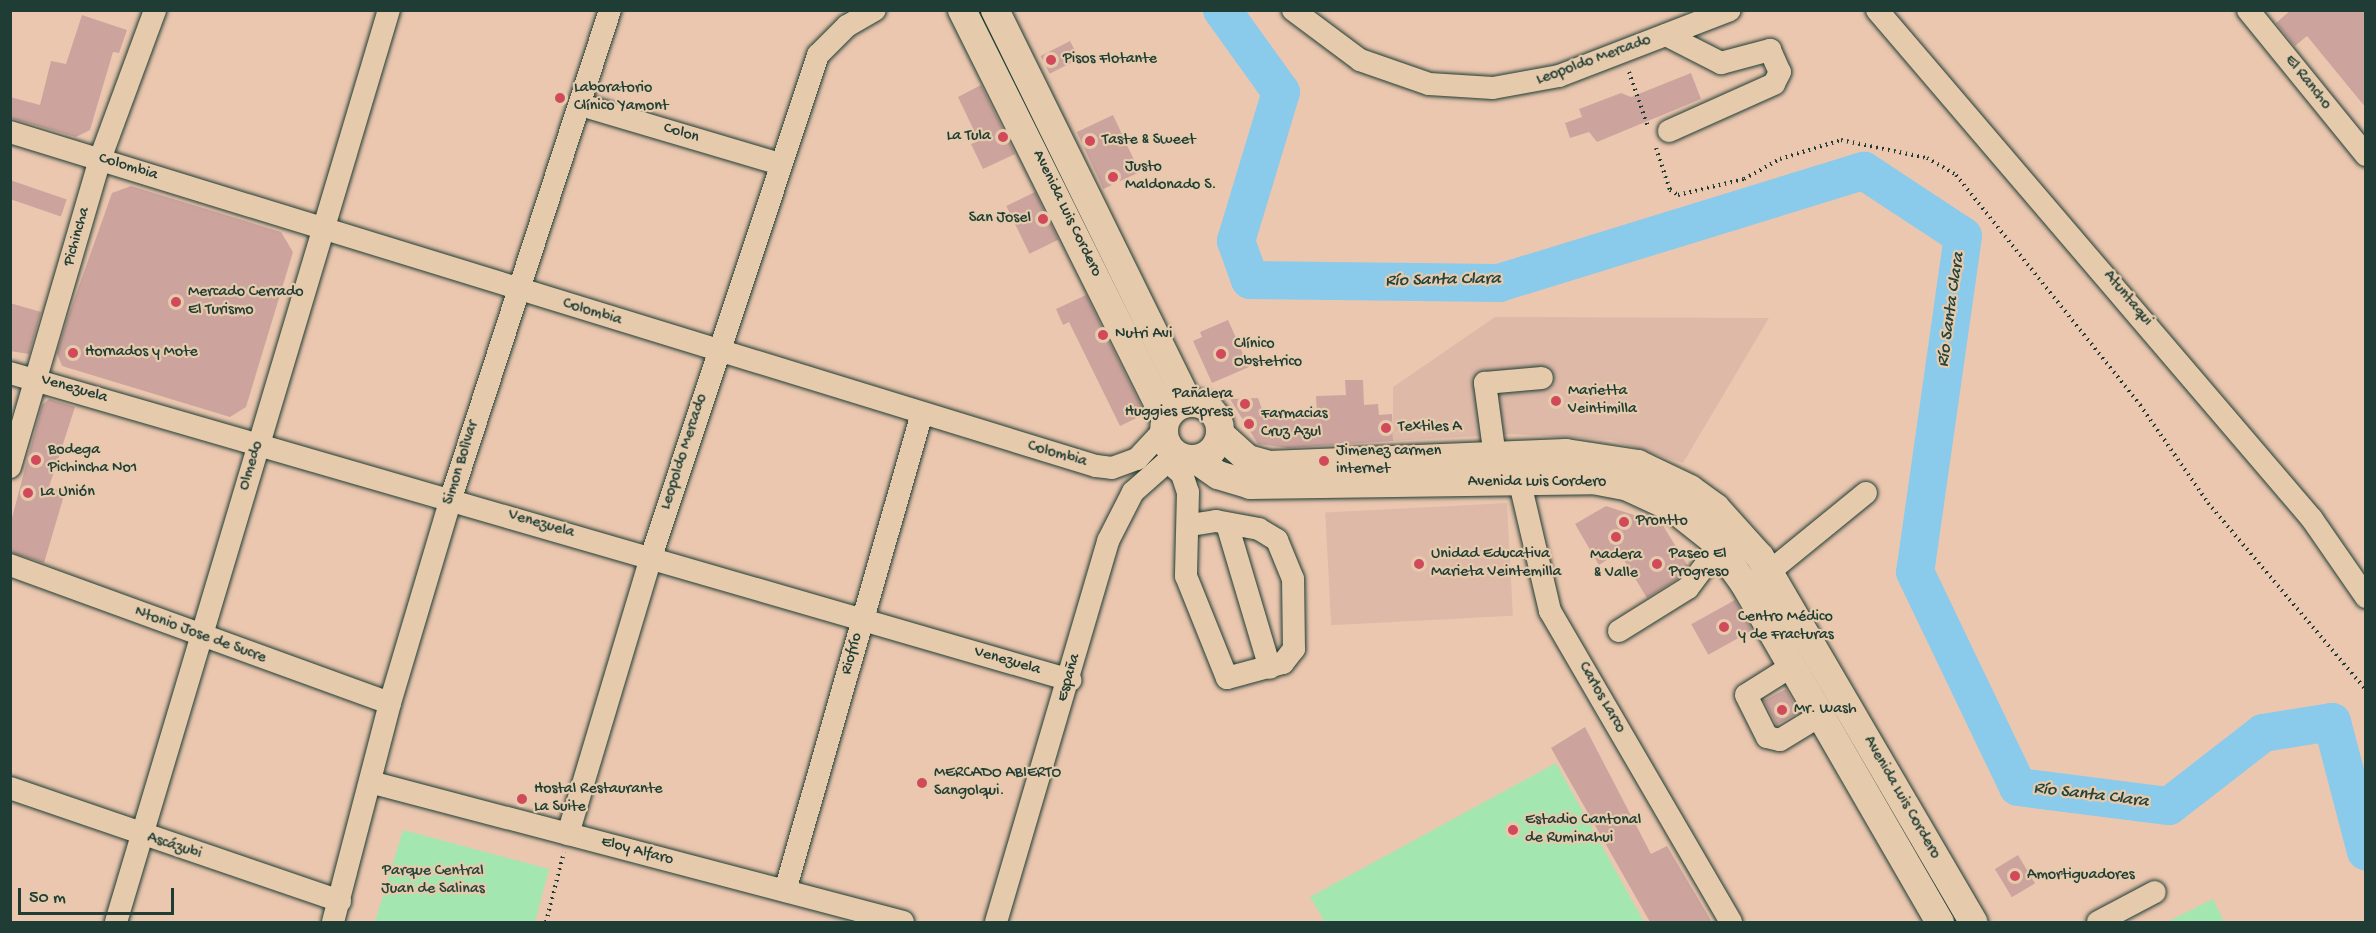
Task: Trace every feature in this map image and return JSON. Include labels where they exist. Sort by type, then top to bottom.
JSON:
[{"type":"main road","name":"Avenida Luis Cordero","points":[[995,10],[1176,438]]},
{"type":"main road","name":"Avenida Luis Cordero","points":[[972,13],[1176,438],[1218,475],[1250,485],[1614,457],[1661,473],[1716,508],[1769,572],[1973,922]]},
{"type":"main road","points":[[1212,410],[1221,434],[1215,448],[1176,438],[1212,410]]},
{"type":"main road","name":"Avenida Luis Cordero","points":[[1221,434],[1258,463],[1293,467],[1510,465],[1628,487],[1673,507],[1718,548],[1792,666],[1940,922]]},
{"type":"street","name":"Pichincha","points":[[10,467],[100,159],[155,10]]},
{"type":"street","name":"Olmedo","points":[[116,922],[388,10]]},
{"type":"street","name":"Simon Bolìvar","points":[[337,912],[390,703],[451,498],[515,289],[581,105],[610,10]]},
{"type":"street","name":"Leopoldo Mercado","points":[[568,834],[651,557],[780,164],[818,56],[847,26],[875,10]]},
{"type":"street","name":"Leopoldo Mercado","points":[[1293,10],[1360,60],[1429,84],[1462,88],[1526,84],[1730,10]]},
{"type":"street","name":"Atuntaqui","points":[[1877,10],[2304,510],[2366,597]]},
{"type":"street","name":"El Rancho","points":[[2248,10],[2366,155]]},
{"type":"street","points":[[1666,35],[1721,63],[1770,50],[1780,72],[1774,84],[1669,131]]},
{"type":"street","name":"Colon","points":[[581,105],[780,164]]},
{"type":"street","name":"Colombia","points":[[10,132],[921,416],[1112,468],[1137,459],[1176,438]]},
{"type":"street","name":"Venezuela","points":[[10,373],[259,442],[1070,680]]},
{"type":"street","name":"Carlos Larco","points":[[1542,378],[1485,383],[1550,611],[1731,922]]},
{"type":"street","name":"Riofrío","points":[[785,891],[921,416]]},
{"type":"street","points":[[1176,438],[1186,484],[1191,525],[1184,535],[1186,576],[1227,678],[1283,663],[1294,649],[1287,556],[1277,540],[1259,529],[1227,524],[1191,525]]},
{"type":"street","name":"España","points":[[996,922],[1120,510],[1176,438]]},
{"type":"street","points":[[1769,572],[1866,493]]},
{"type":"street","points":[[1227,524],[1270,668]]},
{"type":"street","points":[[1619,631],[1688,588],[1718,548]]},
{"type":"street","name":"Ntonio Jose de Sucre","points":[[10,565],[201,637],[390,703]]},
{"type":"street","points":[[1792,666],[1746,695],[1767,737],[1780,740],[1821,715]]},
{"type":"street","name":"Eloy Alfaro","points":[[370,782],[903,922]]},
{"type":"street","name":"Ascázubi","points":[[10,788],[337,912]]},
{"type":"street","points":[[2098,922],[2155,892]]},
{"type":"path","points":[[1622,51],[1670,190],[1678,195],[1744,179],[1780,159],[1840,140],[1927,158],[1956,175],[2140,405],[2208,503],[2366,690]]},
{"type":"path","points":[[546,922],[568,834]]},
{"type":"shaded area","name":"Marietta Veintimilla","points":[[1495,317],[1769,318],[1683,463],[1611,440],[1513,434],[1393,441],[1393,387]]},
{"type":"shaded area","name":"Unidad Educativa Marieta Veintemilla","points":[[1507,503],[1513,616],[1331,625],[1325,513]]},
{"type":"green space","name":"Estadio Cantonal de Ruminahui","points":[[1556,763],[1644,922],[1325,922],[1310,897]]},
{"type":"green space","name":"Parque Central Juan de Salinas","points":[[403,830],[549,869],[535,922],[375,922]]},
{"type":"green space","points":[[2213,899],[2224,922],[2167,922]]},
{"type":"building","points":[[2291,10],[2366,10],[2366,108],[2307,36],[2295,46],[2276,23]]},
{"type":"building","points":[[82,15],[127,30],[119,53],[113,52],[90,130],[76,137],[10,118],[10,97],[40,105],[51,61],[66,64]]},
{"type":"building","points":[[1070,41],[1079,59],[1050,74],[1041,56]]},
{"type":"building","points":[[1691,73],[1701,99],[1597,142],[1589,132],[1570,138],[1565,123],[1582,117],[1579,109],[1621,93],[1631,97]]},
{"type":"building","points":[[981,85],[1015,154],[983,169],[971,144],[979,141],[958,97]]},
{"type":"building","points":[[1113,115],[1140,172],[1103,189],[1077,132]]},
{"type":"building","points":[[10,180],[67,200],[61,217],[10,199]]},
{"type":"building","name":"Mercado Cerrado El Turismo","points":[[131,186],[281,232],[293,252],[246,407],[230,417],[62,366],[57,353],[112,193]]},
{"type":"building","points":[[1035,192],[1058,240],[1029,254],[1006,206]]},
{"type":"building","points":[[1086,295],[1145,414],[1120,426],[1069,322],[1063,325],[1056,309]]},
{"type":"building","points":[[10,303],[41,312],[29,354],[10,351]]},
{"type":"building","name":"Clínico Obstetrico","points":[[1228,320],[1249,367],[1212,383],[1193,341],[1202,337],[1200,332]]},
{"type":"building","points":[[1345,380],[1363,380],[1364,405],[1378,404],[1379,415],[1392,414],[1393,441],[1288,448],[1258,444],[1230,399],[1258,398],[1264,415],[1317,414],[1316,396],[1346,395]]},
{"type":"building","points":[[49,399],[75,407],[49,487],[65,492],[44,563],[10,552],[10,525],[42,405]]},
{"type":"building","points":[[1606,506],[1662,524],[1688,566],[1679,578],[1647,598],[1619,552],[1599,565],[1575,524]]},
{"type":"building","name":"Centro Médico y de Fracturas","points":[[1735,600],[1752,631],[1708,655],[1691,624]]},
{"type":"building","name":"Mr. Wash","points":[[1786,689],[1799,713],[1777,725],[1764,701]]},
{"type":"building","points":[[1585,727],[1651,854],[1667,846],[1712,922],[1650,922],[1551,748]]},
{"type":"building","name":"Amortiguadores","points":[[2018,855],[2035,883],[2012,897],[1995,869]]},
{"type":"waterway","name":"Río Santa Clara","points":[[1222,10],[1281,92],[1236,241],[1250,280],[1499,283],[1864,171],[1963,236],[1915,572],[2018,787],[2169,806],[2263,733],[2332,722],[2366,852]]},
{"type":"place","name":"Pisos Flotante","points":[[1051,60]]},
{"type":"place","name":"Laboratorio Clínico Yamont","points":[[560,98]]},
{"type":"place","name":"La Tula","points":[[1003,137]]},
{"type":"place","name":"Taste & Sweet","points":[[1090,141]]},
{"type":"place","name":"Justo Maldonado S.","points":[[1113,177]]},
{"type":"place","name":"San Josel","points":[[1043,219]]},
{"type":"place","name":"Mercado Cerrado El Turismo","points":[[176,302]]},
{"type":"place","name":"Nutri Avi","points":[[1103,335]]},
{"type":"place","name":"Hornados y Mote","points":[[73,353]]},
{"type":"place","name":"Clínico Obstetrico","points":[[1221,354]]},
{"type":"place","name":"Marietta Veintimilla","points":[[1556,401]]},
{"type":"place","name":"Pañalera Huggies Express","points":[[1245,404]]},
{"type":"place","name":"Farmacias Cruz Azul","points":[[1249,424]]},
{"type":"place","name":"Textiles A","points":[[1386,428]]},
{"type":"place","name":"Bodega Pichincha No1","points":[[36,460]]},
{"type":"place","name":"Jimenez carmen internet","points":[[1324,461]]},
{"type":"place","name":"La Unión","points":[[28,493]]},
{"type":"place","name":"Prontto","points":[[1624,522]]},
{"type":"place","name":"Madera & Valle","points":[[1616,537]]},
{"type":"place","name":"Unidad Educativa Marieta Veintemilla","points":[[1419,564]]},
{"type":"place","name":"Paseo El Progreso","points":[[1657,564]]},
{"type":"place","name":"Centro Médico y de Fracturas","points":[[1724,627]]},
{"type":"place","name":"Mr. Wash","points":[[1782,710]]},
{"type":"place","name":"MERCADO ABIERTO Sangolqui.","points":[[922,783]]},
{"type":"place","name":"Hostal Restaurante La Suite","points":[[522,799]]},
{"type":"place","name":"Estadio Cantonal de Ruminahui","points":[[1513,830]]},
{"type":"place","name":"Amortiguadores","points":[[2015,876]]}]
